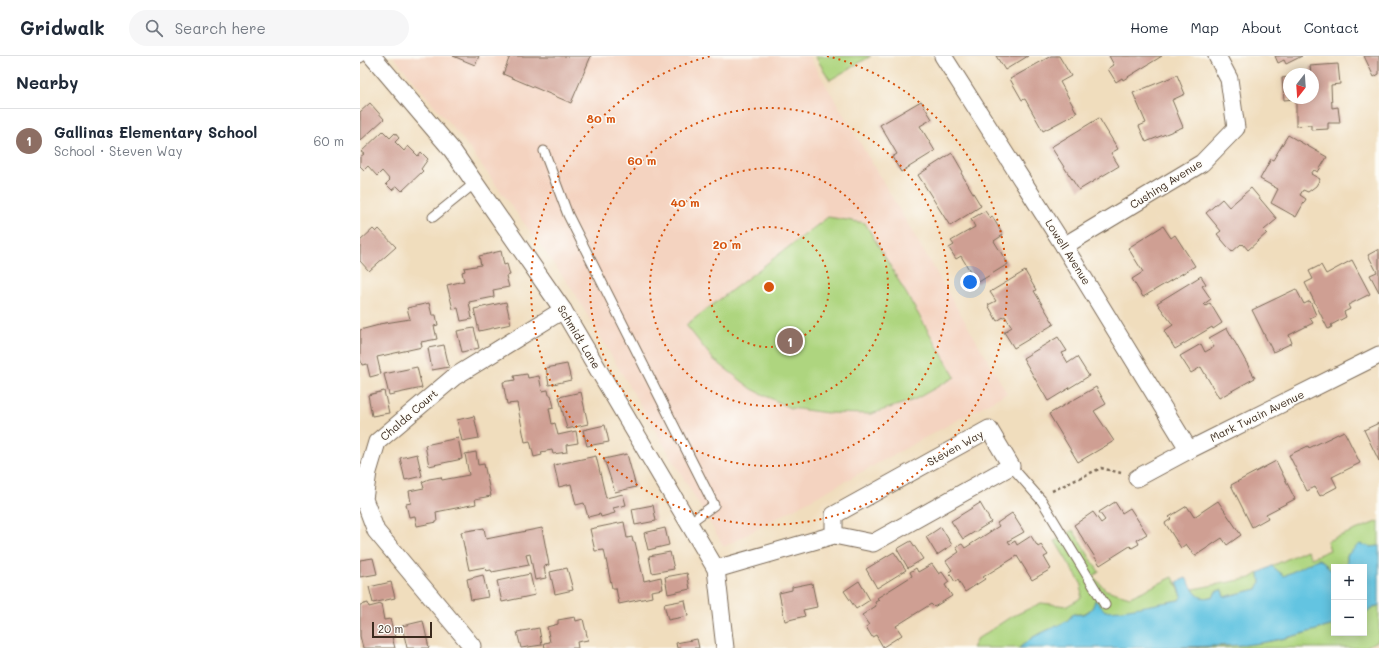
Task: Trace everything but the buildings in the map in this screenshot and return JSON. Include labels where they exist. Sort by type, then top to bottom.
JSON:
[{"type":"street","name":"Schmidt Lane","points":[[372,56],[452,150],[563,310],[716,569],[725,648]]},
{"type":"street","name":"Lowell Avenue","points":[[943,56],[1064,246],[1189,450]]},
{"type":"street","name":"Cushing Avenue","points":[[1064,246],[1202,163],[1236,128],[1229,79],[1217,56]]},
{"type":"street","name":"Chalda Court","points":[[472,646],[376,530],[364,499],[363,492],[368,472],[377,442],[454,377],[563,310]]},
{"type":"street","name":"Mark Twain Avenue","points":[[1137,478],[1189,450],[1379,355]]},
{"type":"street","name":"Steven Way","points":[[834,535],[834,515],[989,429],[1011,466]]},
{"type":"street","points":[[716,569],[834,535],[873,544],[1011,466]]},
{"type":"lane","points":[[544,150],[568,215],[714,505],[689,523]]},
{"type":"lane","points":[[432,216],[475,183]]},
{"type":"lane","points":[[1011,466],[1042,501],[1105,605]]},
{"type":"path","points":[[1049,493],[1101,468],[1137,478]]},
{"type":"shaded area","points":[[393,56],[809,56],[1007,393],[724,547],[572,289],[464,141]]},
{"type":"green space","points":[[815,56],[871,56],[830,80]]},
{"type":"green space","points":[[828,217],[865,223],[955,377],[914,400],[871,414],[828,413],[790,408],[752,389],[713,359],[686,325]]},
{"type":"green space","points":[[1379,521],[1379,546],[1347,555],[1347,563],[1331,564],[1330,570],[1324,562],[1318,559],[1284,576],[1272,566],[1307,550],[1311,558],[1330,550],[1327,541]]},
{"type":"green space","points":[[1073,530],[1099,572],[1093,576],[1106,590],[1130,597],[1173,577],[1182,596],[1179,600],[1111,612],[1105,611],[1094,605],[1085,613],[1073,614],[1067,621],[1033,637],[1019,648],[972,648],[977,639],[1009,618],[1041,603],[1067,606],[1081,598],[1082,585],[1055,541]]},
{"type":"green space","points":[[1259,573],[1260,583],[1257,589],[1224,597],[1222,590],[1216,591],[1214,596],[1202,598],[1197,595],[1193,589],[1251,578]]},
{"type":"green space","points":[[1379,605],[1379,640],[1363,648],[1181,648],[1246,645],[1287,638],[1331,626],[1331,636],[1367,636],[1367,611]]},
{"type":"water","points":[[1360,544],[1370,547],[1379,546],[1379,605],[1367,611],[1367,564],[1344,564],[1347,563],[1347,555]]},
{"type":"water","points":[[1318,559],[1324,562],[1331,570],[1331,626],[1279,639],[1245,645],[1019,648],[1033,637],[1067,621],[1073,614],[1084,614],[1092,608],[1095,600],[1105,611],[1123,610],[1179,600],[1182,596],[1177,582],[1186,578],[1194,591],[1203,598],[1214,596],[1216,591],[1222,590],[1224,597],[1257,589],[1260,583],[1259,573],[1272,566],[1284,576]]},
{"type":"place","name":"Gallinas Elementary School","points":[[790,341]]}]
